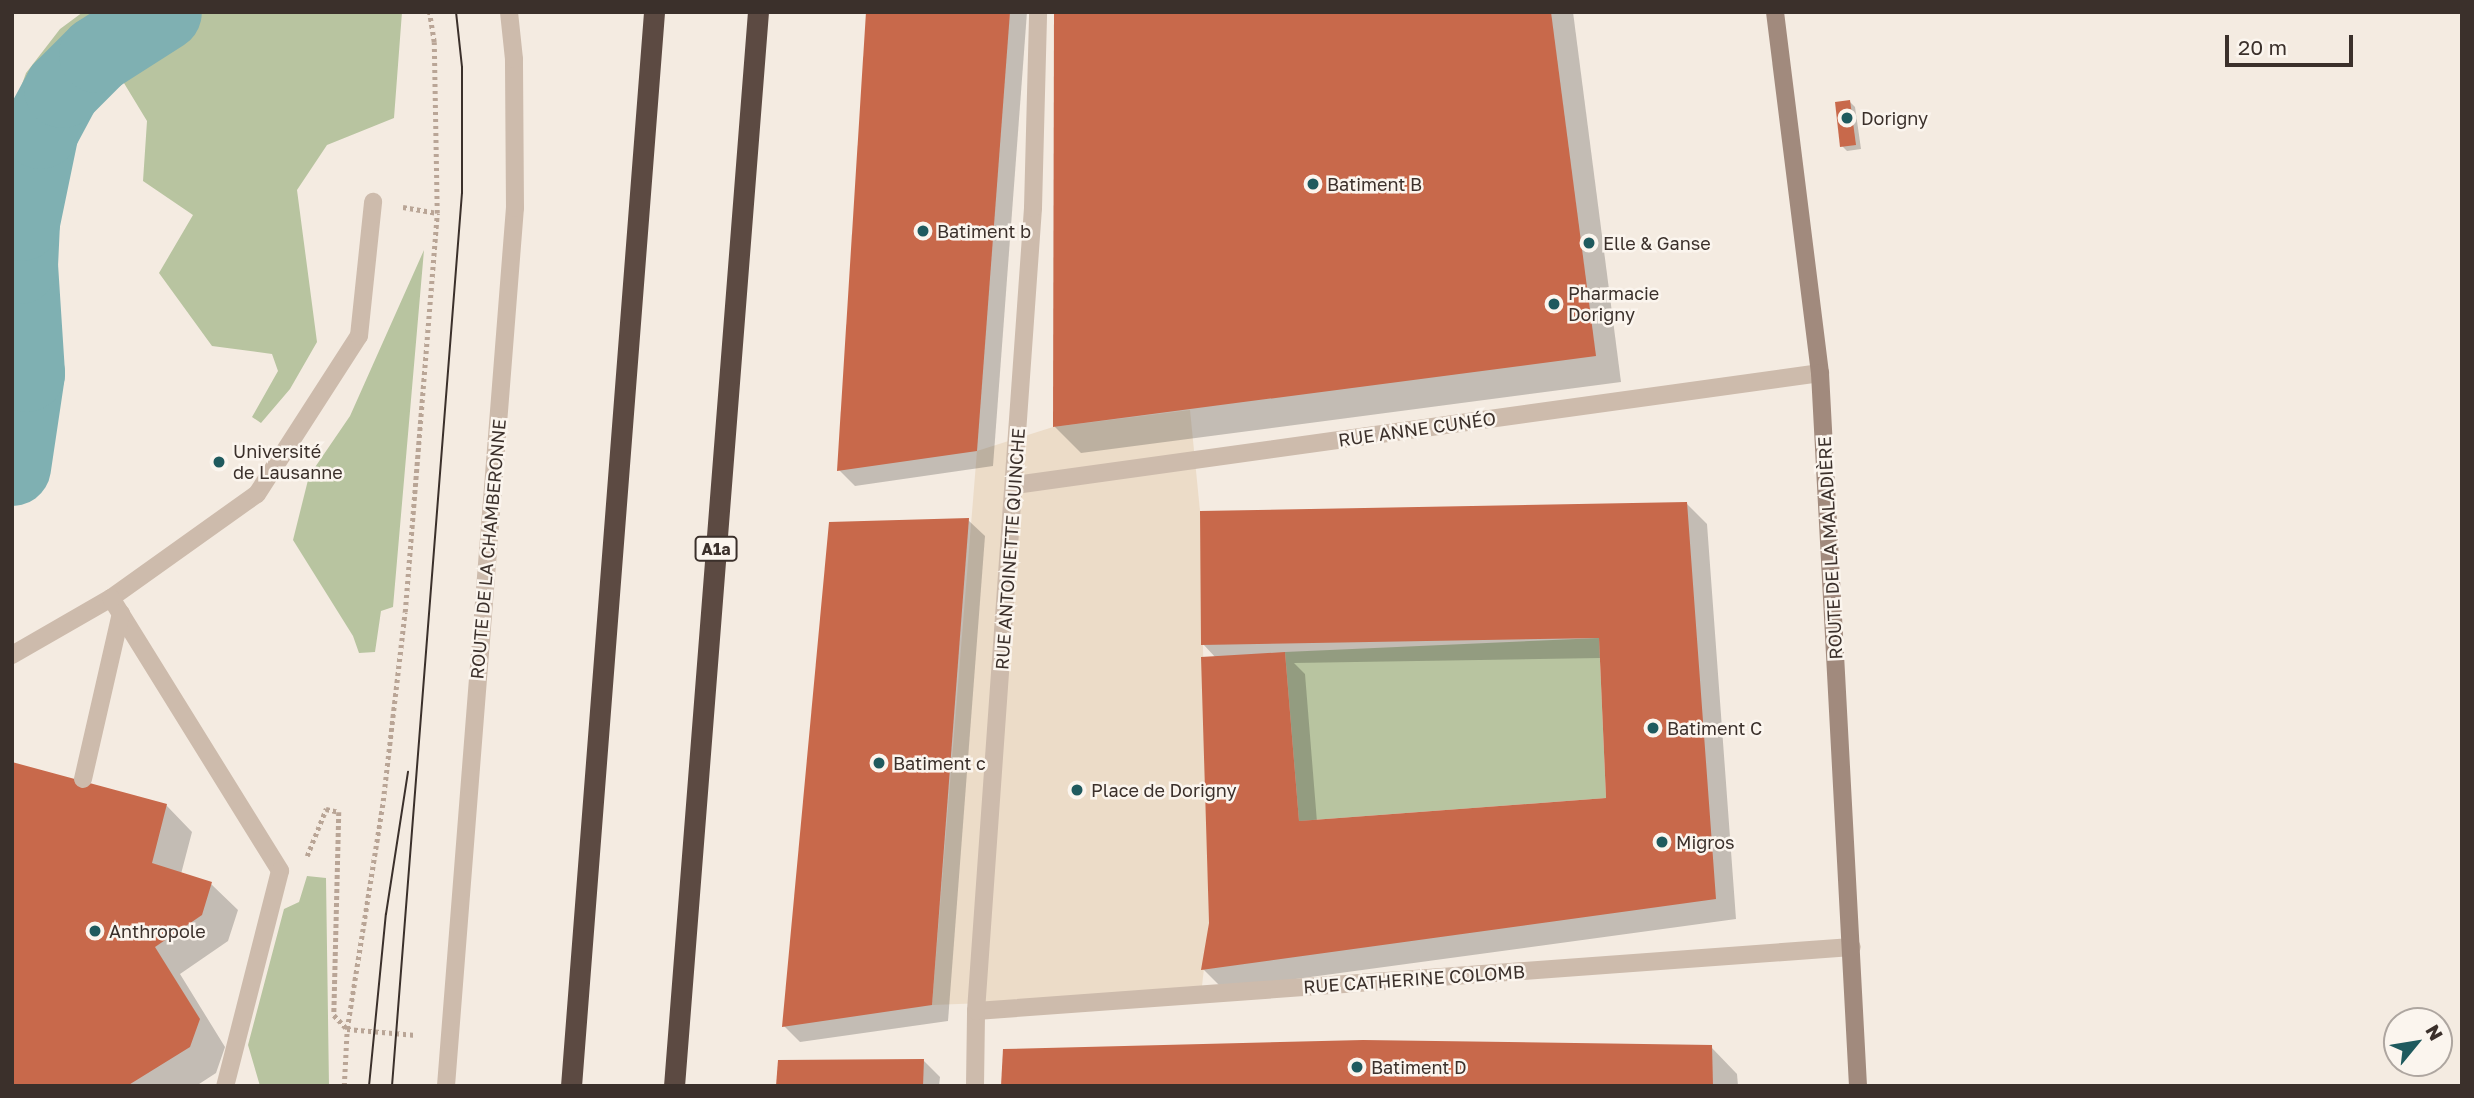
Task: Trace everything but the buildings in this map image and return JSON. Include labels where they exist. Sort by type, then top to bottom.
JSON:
[{"type":"highway","points":[[571,1086],[654,12]]},
{"type":"highway","name":"A1a","points":[[674,1086],[758,12]]},
{"type":"main road","name":"ROUTE DE LA MALADIÈRE","points":[[1775,12],[1820,373],[1858,1086]]},
{"type":"street","name":"ROUTE DE LA CHAMBERONNE","points":[[446,1086],[516,208],[509,12]]},
{"type":"street","name":"RUE ANTOINETTE QUINCHE","points":[[975,1086],[976,1011],[1033,208],[1038,12]]},
{"type":"street","points":[[12,655],[116,605],[257,494],[359,336],[373,202]]},
{"type":"street","name":"RUE ANNE CUNÉO","points":[[1015,485],[1820,373]]},
{"type":"street","points":[[83,779],[116,605]]},
{"type":"street","points":[[116,605],[280,871],[225,1086]]},
{"type":"street","name":"RUE CATHERINE COLOMB","points":[[976,1011],[1852,947]]},
{"type":"path","points":[[344,1086],[347,1029],[383,801],[405,612],[437,213],[434,43],[429,12]]},
{"type":"path","points":[[275,889],[293,892],[326,810],[339,812],[334,1015],[347,1029],[416,1032],[415,1045]]},
{"type":"green space","points":[[83,12],[402,12],[394,118],[327,145],[297,190],[317,342],[290,389],[261,423],[252,417],[278,371],[272,354],[212,346],[159,273],[193,215],[143,181],[147,121],[113,65],[87,40],[46,94],[19,143],[12,138],[12,112],[26,73],[60,29]]},
{"type":"green space","points":[[424,250],[393,607],[381,611],[375,652],[359,653],[353,636],[293,540],[309,476],[350,416]]},
{"type":"green space","points":[[1599,638],[1606,798],[1299,821],[1285,652]]},
{"type":"green space","points":[[307,876],[326,878],[329,1086],[260,1086],[248,1045],[284,909],[299,902]]},
{"type":"shaded area","name":"Place de Dorigny","points":[[1190,410],[1200,511],[1209,923],[1201,995],[932,1005],[977,451],[1053,427]]},
{"type":"waterway","points":[[12,467],[26,373],[19,265],[21,222],[40,130],[62,89],[97,54],[163,12]]},
{"type":"tram line","points":[[392,1086],[462,193],[462,67],[456,12]]},
{"type":"tram line","points":[[369,1086],[386,914],[408,772]]},
{"type":"place","name":"Dorigny","points":[[1847,118]]},
{"type":"place","name":"Batiment B","points":[[1313,184]]},
{"type":"place","name":"Batiment b","points":[[923,231]]},
{"type":"place","name":"Elle & Ganse","points":[[1589,243]]},
{"type":"place","name":"Pharmacie Dorigny","points":[[1554,304]]},
{"type":"place","name":"Université de Lausanne","points":[[219,462]]},
{"type":"place","name":"Batiment C","points":[[1653,728]]},
{"type":"place","name":"Batiment c","points":[[879,763]]},
{"type":"place","name":"Place de Dorigny","points":[[1077,790]]},
{"type":"place","name":"Migros","points":[[1662,842]]},
{"type":"place","name":"Anthropole","points":[[95,931]]},
{"type":"place","name":"Batiment D","points":[[1357,1067]]}]
